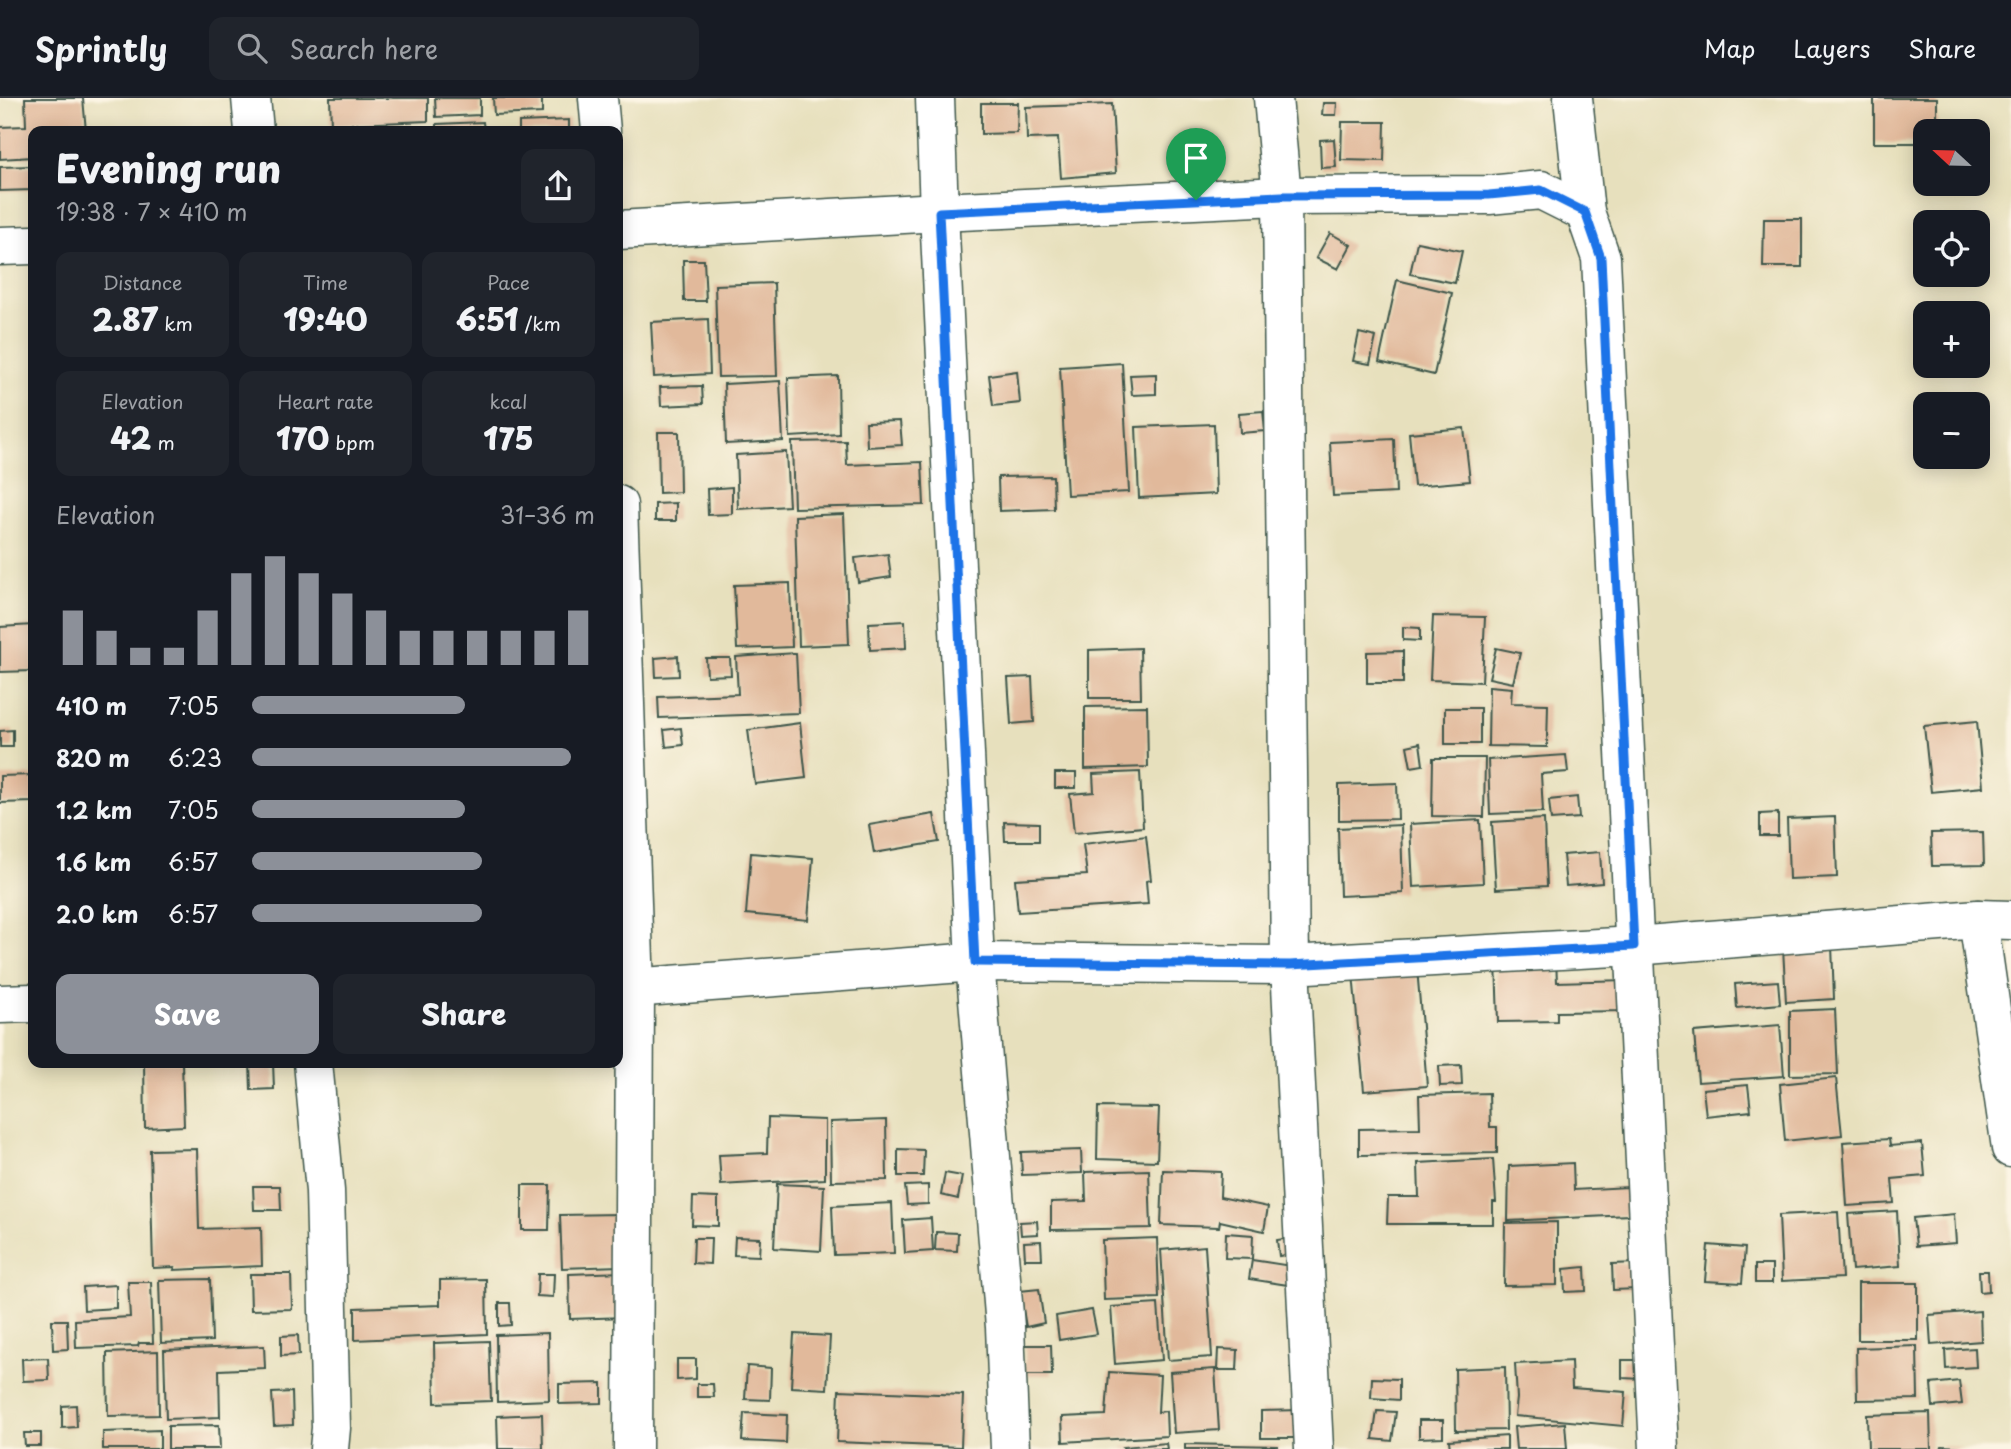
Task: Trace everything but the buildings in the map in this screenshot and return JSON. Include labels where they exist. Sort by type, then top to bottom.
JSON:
[{"type":"street","points":[[251,98],[254,126]]},
{"type":"street","points":[[598,98],[601,126]]},
{"type":"street","points":[[936,98],[939,212],[975,962],[1005,1327],[1010,1449]]},
{"type":"street","points":[[1273,98],[1282,196],[1290,965],[1314,1449]]},
{"type":"street","points":[[1573,98],[1585,212],[1601,258],[1659,1449]]},
{"type":"street","points":[[623,230],[1282,196],[1489,195],[1541,190],[1585,212]]},
{"type":"street","points":[[0,246],[28,245]]},
{"type":"street","points":[[623,807],[633,1449]]},
{"type":"street","points":[[626,988],[975,962],[1290,965],[1634,946],[1994,919],[2011,1148]]},
{"type":"street","points":[[0,1004],[28,1003]]},
{"type":"street","points":[[314,1068],[326,1191],[331,1428],[329,1449]]},
{"type":"route","points":[[1541,190],[1585,212],[1601,258],[1634,946],[1290,965],[975,962],[939,212],[1196,200],[1282,196],[1489,195],[1541,190]]}]
